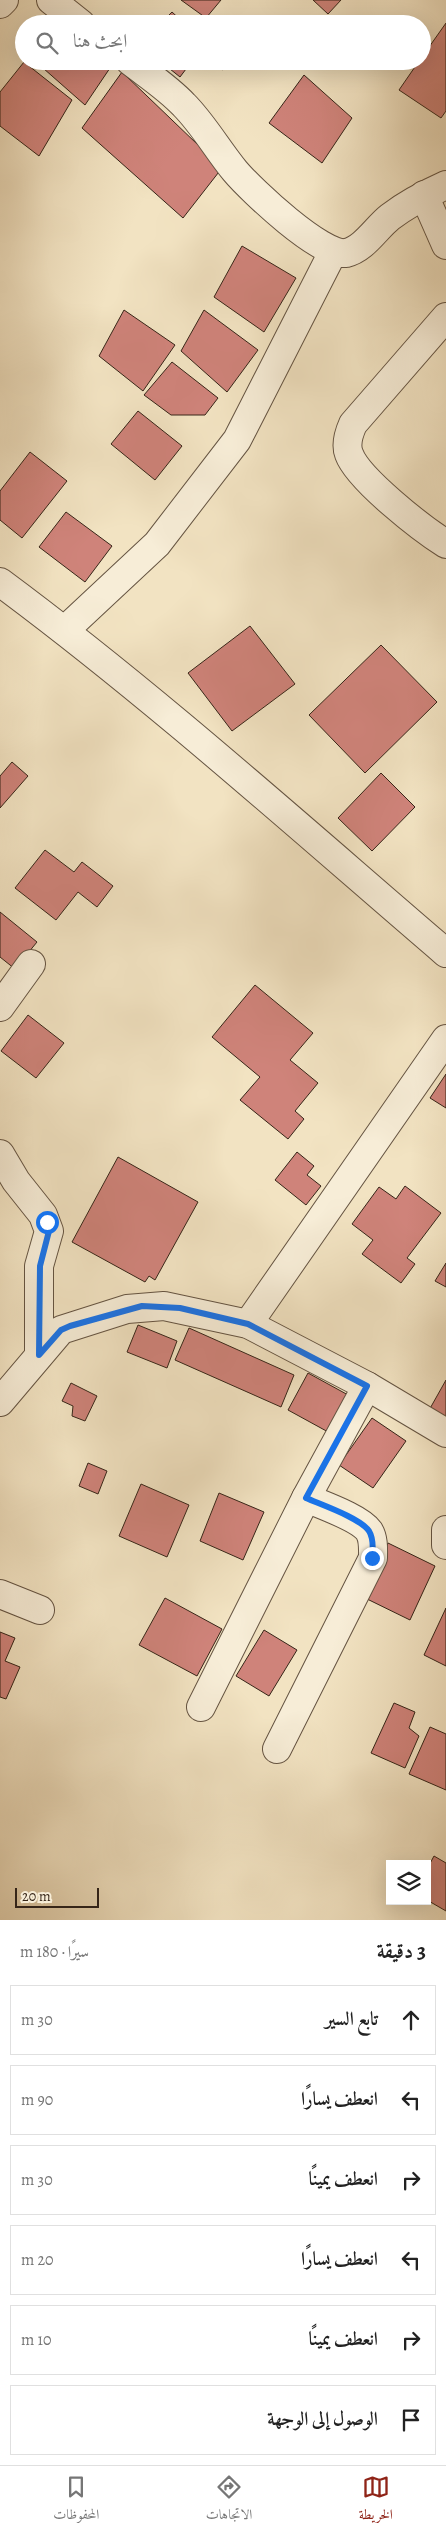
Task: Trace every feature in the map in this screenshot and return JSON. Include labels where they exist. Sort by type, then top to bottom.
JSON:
[{"type":"street","points":[[0,4],[4,0]]},
{"type":"street","points":[[51,0],[69,15]]},
{"type":"street","points":[[141,70],[182,103],[235,171],[259,196],[312,239],[333,252],[344,253],[355,250],[389,218],[435,190],[446,244]]},
{"type":"street","points":[[65,630],[157,544],[238,440],[333,252]]},
{"type":"street","points":[[446,317],[353,424],[347,443],[352,461],[380,491],[408,518],[446,544]]},
{"type":"street","points":[[0,582],[65,630],[446,953]]},
{"type":"street","points":[[0,1007],[31,964]]},
{"type":"street","points":[[248,1324],[446,1039]]},
{"type":"street","points":[[0,1154],[16,1181],[44,1215],[49,1231],[40,1266],[39,1355]]},
{"type":"street","points":[[0,1402],[61,1330],[142,1306],[180,1308],[248,1324],[367,1386],[446,1433]]},
{"type":"street","points":[[201,1707],[306,1498],[367,1386]]},
{"type":"street","points":[[277,1749],[372,1558],[371,1536],[368,1530],[352,1519],[306,1498]]},
{"type":"street","points":[[446,1530],[446,1545]]},
{"type":"street","points":[[0,1594],[40,1610]]},
{"type":"building","points":[[181,0],[221,0],[208,15],[202,15]]},
{"type":"building","points":[[313,0],[341,0],[328,14]]},
{"type":"building","points":[[446,23],[446,111],[441,118],[399,90],[413,70],[431,70],[431,44]]},
{"type":"building","points":[[18,70],[34,70],[72,100],[39,156],[0,126],[0,92]]},
{"type":"building","points":[[45,70],[109,70],[85,105]]},
{"type":"building","points":[[171,70],[185,70],[180,77]]},
{"type":"building","points":[[122,72],[222,168],[183,218],[82,128]]},
{"type":"building","points":[[304,75],[352,118],[322,163],[269,123]]},
{"type":"building","points":[[242,246],[296,278],[264,332],[214,297]]},
{"type":"building","points":[[124,310],[175,345],[143,391],[99,356]]},
{"type":"building","points":[[204,310],[258,350],[227,392],[181,351]]},
{"type":"building","points":[[172,362],[218,398],[205,415],[171,415],[144,395]]},
{"type":"building","points":[[138,411],[182,446],[155,480],[111,444]]},
{"type":"building","points":[[30,452],[67,481],[22,538],[0,520],[0,491]]},
{"type":"building","points":[[66,512],[112,546],[85,582],[39,547]]},
{"type":"building","points":[[250,626],[295,684],[232,731],[188,673]]},
{"type":"building","points":[[381,645],[437,702],[365,773],[309,715]]},
{"type":"building","points":[[12,762],[28,776],[0,808],[0,776]]},
{"type":"building","points":[[381,773],[415,807],[372,851],[338,818]]},
{"type":"building","points":[[45,850],[74,872],[82,862],[113,886],[97,907],[78,892],[56,920],[15,888]]},
{"type":"building","points":[[0,912],[37,942],[15,969],[0,957]]},
{"type":"building","points":[[255,985],[313,1033],[290,1060],[318,1083],[295,1111],[304,1119],[288,1139],[240,1100],[260,1077],[212,1037]]},
{"type":"building","points":[[28,1015],[64,1043],[36,1078],[1,1051]]},
{"type":"building","points":[[446,1074],[446,1108],[430,1098]]},
{"type":"building","points":[[297,1152],[314,1166],[307,1175],[321,1186],[306,1205],[275,1180]]},
{"type":"building","points":[[118,1157],[198,1202],[155,1280],[149,1276],[145,1282],[72,1242]]},
{"type":"building","points":[[405,1186],[441,1213],[407,1258],[415,1264],[401,1283],[362,1254],[373,1240],[352,1224],[379,1187],[396,1199]]},
{"type":"building","points":[[446,1263],[446,1287],[435,1281]]},
{"type":"building","points":[[138,1325],[177,1341],[167,1368],[127,1352]]},
{"type":"building","points":[[189,1328],[294,1375],[281,1407],[175,1360]]},
{"type":"building","points":[[308,1373],[350,1396],[330,1433],[288,1410]]},
{"type":"building","points":[[446,1380],[446,1422],[428,1412]]},
{"type":"building","points":[[71,1383],[97,1396],[85,1421],[72,1416],[73,1406],[62,1401]]},
{"type":"building","points":[[372,1418],[406,1441],[373,1488],[339,1465]]},
{"type":"building","points":[[88,1463],[107,1471],[98,1494],[79,1486]]},
{"type":"building","points":[[141,1484],[189,1505],[167,1557],[119,1536]]},
{"type":"building","points":[[219,1493],[264,1512],[243,1560],[200,1541]]},
{"type":"building","points":[[388,1543],[435,1566],[410,1620],[363,1597]]},
{"type":"building","points":[[165,1598],[222,1629],[197,1676],[139,1645]]},
{"type":"building","points":[[446,1608],[446,1666],[424,1655]]},
{"type":"building","points":[[264,1630],[297,1650],[269,1696],[236,1676]]},
{"type":"building","points":[[0,1632],[15,1638],[5,1661],[20,1667],[6,1699],[0,1697]]},
{"type":"building","points":[[394,1703],[415,1712],[409,1728],[419,1736],[405,1768],[371,1753]]},
{"type":"building","points":[[430,1727],[446,1734],[446,1790],[409,1774]]},
{"type":"building","points":[[434,1856],[446,1863],[446,1911],[431,1902],[431,1862]]},
{"type":"route","points":[[47,1222],[49,1231],[41,1256],[40,1266],[38,1303],[39,1355],[61,1330],[70,1326],[127,1309],[142,1306],[164,1306],[248,1324],[367,1386],[306,1498],[352,1519],[368,1530],[373,1547],[372,1558]]}]
